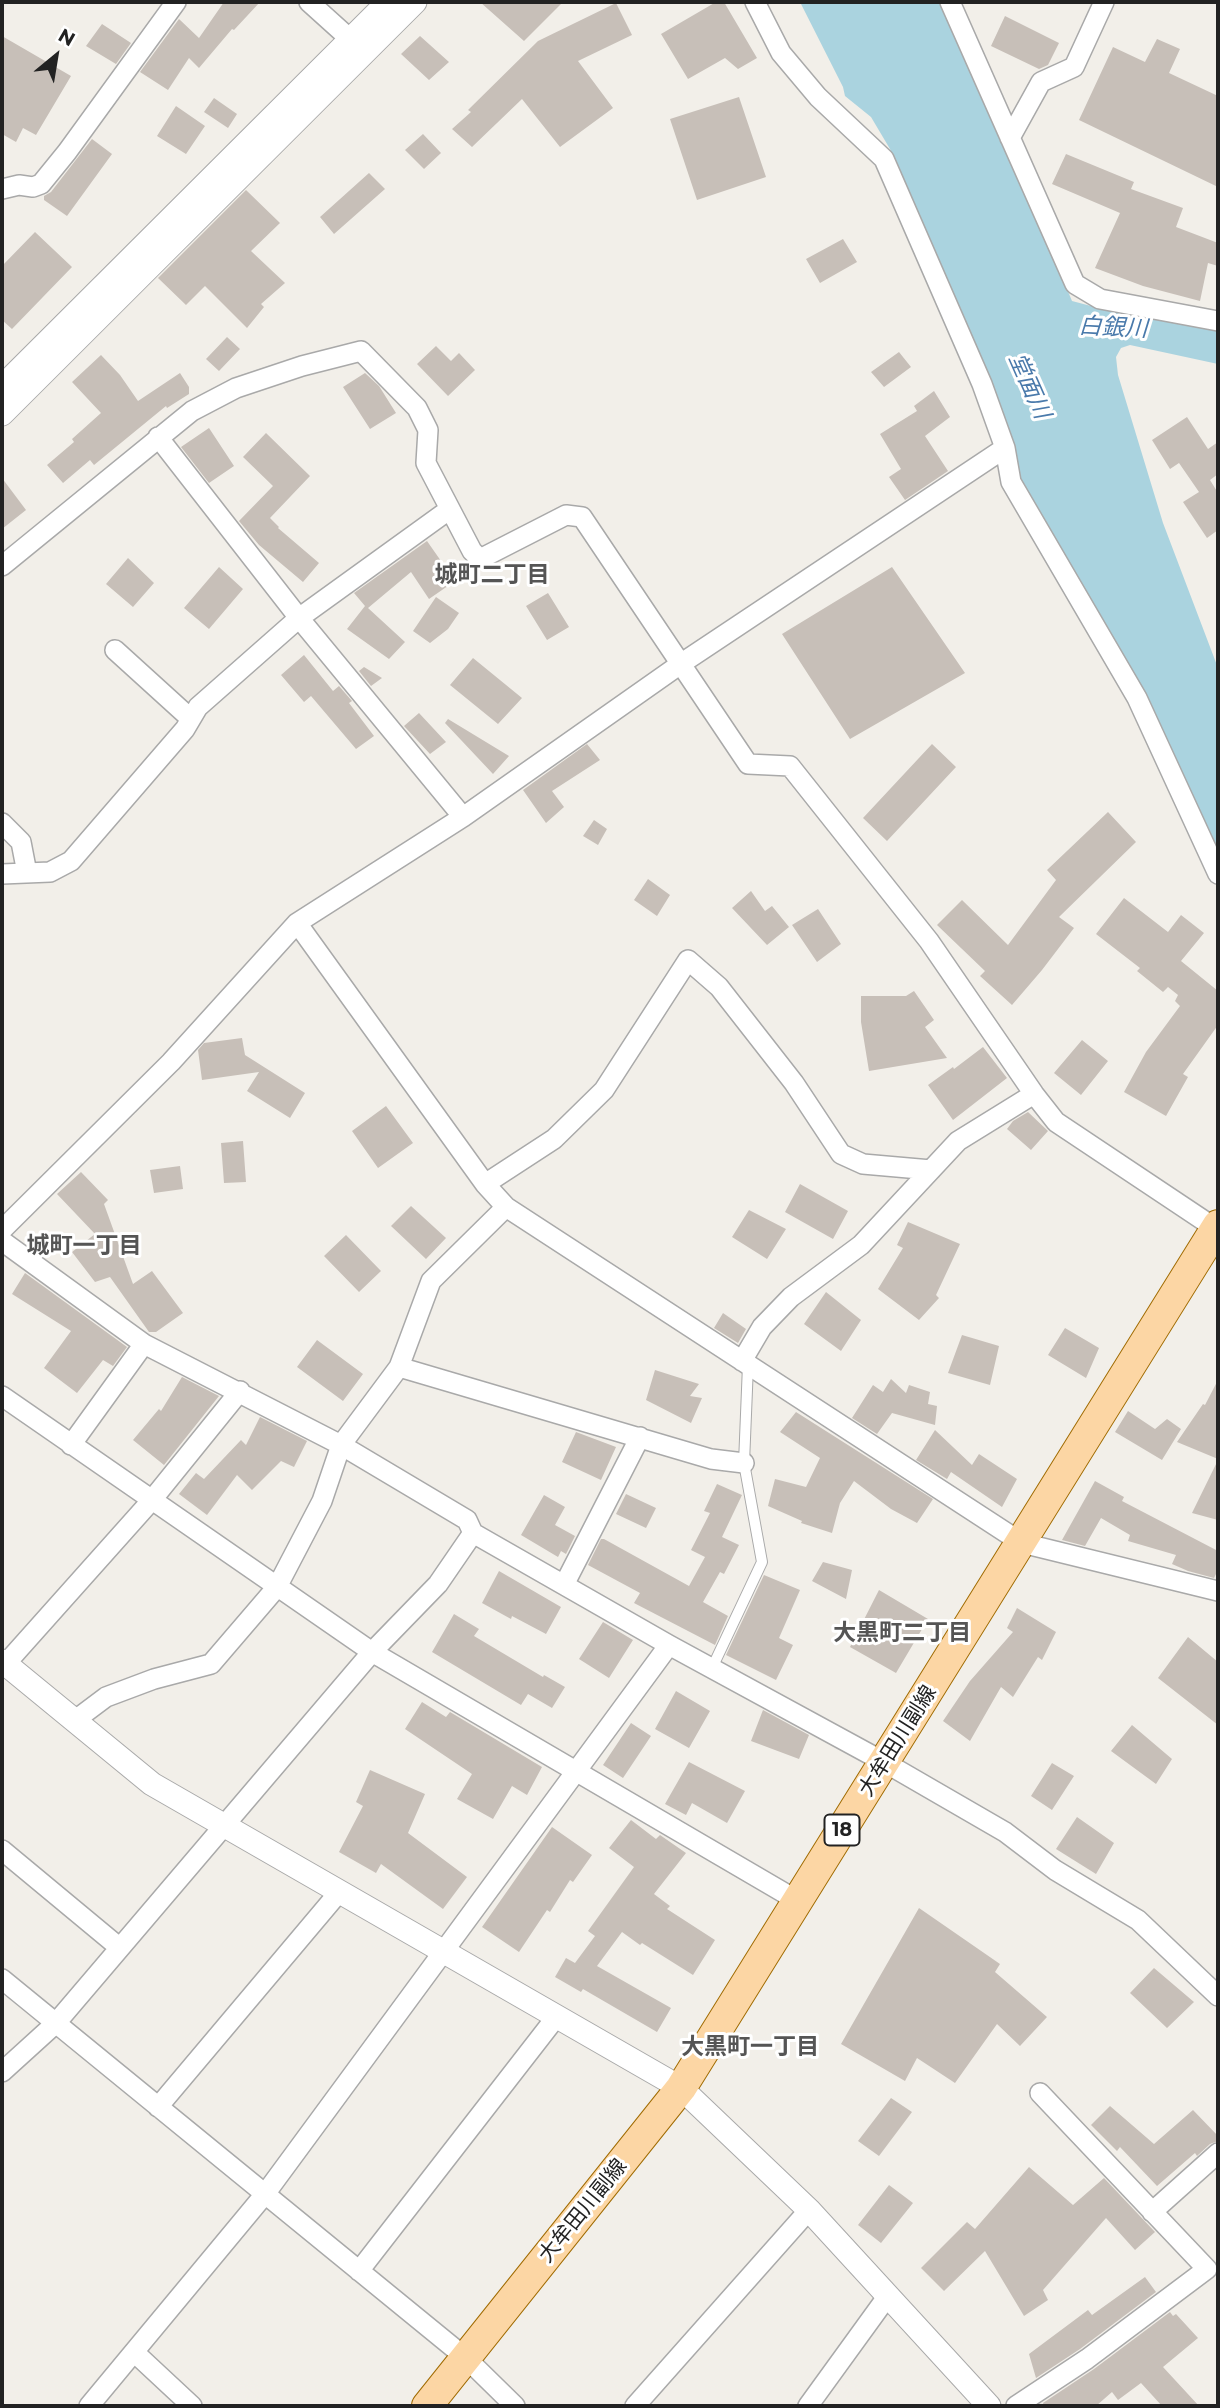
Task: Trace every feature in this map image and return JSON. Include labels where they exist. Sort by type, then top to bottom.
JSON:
[{"type":"main road","name":"大牟田川副線","points":[[427,2406],[681,2088],[1218,1228]]},
{"type":"street","points":[[2,189],[41,184],[176,2]]},
{"type":"street","points":[[309,2],[358,45]]},
{"type":"street","points":[[2,414],[358,45],[388,2]]},
{"type":"street","points":[[2,387],[358,45],[415,2]]},
{"type":"street","points":[[755,2],[781,53],[818,97],[884,159],[982,384],[1005,448],[1011,482],[1137,698],[1218,874]]},
{"type":"street","points":[[950,2],[1075,284],[1100,299],[1218,321]]},
{"type":"street","points":[[1010,138],[1041,82],[1074,67],[1104,2]]},
{"type":"street","points":[[2,566],[192,411],[236,388],[302,366],[361,351],[417,408],[428,430],[426,463],[472,551],[480,559],[566,515],[582,517],[748,764],[790,766],[929,941],[1056,1122],[1218,1228]]},
{"type":"street","points":[[158,437],[299,618],[463,817]]},
{"type":"street","points":[[2,1230],[171,1062],[297,923],[463,817],[682,663],[1005,448]]},
{"type":"street","points":[[2,874],[50,873],[71,861],[185,729],[198,706],[299,618],[450,509]]},
{"type":"street","points":[[116,650],[191,719]]},
{"type":"street","points":[[2,823],[20,842],[27,873]]},
{"type":"street","points":[[297,923],[485,1184],[506,1207],[1022,1543],[1218,1591]]},
{"type":"street","points":[[485,1184],[554,1139],[604,1090],[688,960],[727,998],[794,1083],[841,1154],[863,1164],[931,1170]]},
{"type":"street","points":[[745,1363],[762,1327],[791,1297],[861,1245],[958,1141],[1034,1094]]},
{"type":"street","points":[[75,1721],[106,1697],[154,1679],[211,1664],[277,1587],[322,1501],[341,1445],[399,1367],[431,1281],[506,1207]]},
{"type":"street","points":[[2,1241],[145,1344],[341,1445],[467,1520],[473,1533],[1005,1832],[1055,1870],[1138,1920],[1218,1996]]},
{"type":"street","points":[[71,1445],[145,1344]]},
{"type":"street","points":[[399,1367],[710,1459],[744,1463]]},
{"type":"street","points":[[240,1391],[151,1501],[3,1664],[152,1784],[681,2088],[809,2210],[989,2406]]},
{"type":"street","points":[[2,1396],[372,1652],[798,1901]]},
{"type":"street","points":[[564,1585],[640,1437]]},
{"type":"street","points":[[2,2073],[55,2023],[372,1652],[438,1584],[473,1533]]},
{"type":"street","points":[[89,2406],[265,2194],[669,1645]]},
{"type":"street","points":[[2,1850],[120,1948]]},
{"type":"street","points":[[158,2107],[340,1891]]},
{"type":"street","points":[[2,1979],[466,2358],[515,2406]]},
{"type":"street","points":[[359,2271],[557,2016]]},
{"type":"street","points":[[1016,2406],[1087,2359],[1207,2269],[1040,2093]]},
{"type":"street","points":[[1152,2212],[1218,2153]]},
{"type":"street","points":[[635,2406],[809,2210]]},
{"type":"street","points":[[808,2406],[887,2297]]},
{"type":"street","points":[[134,2352],[192,2406]]},
{"type":"lane","points":[[712,1668],[762,1562],[744,1463],[745,1363]]},
{"type":"water","points":[[800,2],[941,2],[990,104],[1072,301],[1218,326],[1218,364],[1130,345],[1121,348],[1116,357],[1118,375],[1163,523],[1218,668],[1218,853],[1059,556],[1025,485],[1016,475],[1018,464],[1003,419],[890,149],[871,117],[845,96]]},
{"type":"building","points":[[224,2],[260,2],[234,30],[232,29],[199,68],[189,58],[168,90],[140,72],[179,19],[199,38]]},
{"type":"building","points":[[480,2],[563,2],[524,41]]},
{"type":"building","points":[[716,2],[724,2],[757,58],[738,69],[725,58],[688,79],[661,34]]},
{"type":"building","points":[[616,3],[632,35],[578,61],[613,108],[560,147],[522,99],[472,147],[452,129],[538,41]]},
{"type":"building","points":[[1005,16],[1059,43],[1048,65],[1039,69],[991,46]]},
{"type":"building","points":[[102,24],[131,43],[116,64],[86,46]]},
{"type":"building","points":[[2,36],[71,76],[36,135],[23,128],[16,142],[2,134]]},
{"type":"building","points":[[420,36],[449,62],[429,80],[401,54]]},
{"type":"building","points":[[1157,39],[1180,49],[1169,73],[1218,96],[1218,187],[1079,120],[1113,47],[1145,62]]},
{"type":"building","points":[[739,97],[766,177],[697,200],[670,119]]},
{"type":"building","points":[[214,98],[237,114],[228,128],[204,112]]},
{"type":"building","points":[[176,106],[205,126],[186,154],[157,136]]},
{"type":"building","points":[[423,134],[441,153],[424,169],[405,150]]},
{"type":"building","points":[[92,139],[112,154],[67,216],[44,200],[44,196],[51,192]]},
{"type":"building","points":[[1066,154],[1134,182],[1131,189],[1183,208],[1176,227],[1218,243],[1218,266],[1208,263],[1200,301],[1143,286],[1095,268],[1120,213],[1052,184]]},
{"type":"building","points":[[369,173],[385,189],[334,234],[320,217]]},
{"type":"building","points":[[246,190],[280,223],[251,251],[285,283],[261,304],[264,307],[247,328],[205,286],[186,305],[158,278]]},
{"type":"building","points":[[35,232],[72,267],[12,329],[2,320],[2,266]]},
{"type":"building","points":[[843,239],[857,262],[820,283],[806,259]]},
{"type":"building","points":[[227,337],[240,349],[219,371],[206,359]]},
{"type":"building","points":[[436,346],[451,361],[459,353],[475,370],[448,396],[417,364]]},
{"type":"building","points":[[899,352],[911,367],[884,387],[871,372]]},
{"type":"building","points":[[101,355],[120,375],[138,401],[180,373],[189,387],[189,394],[167,408],[166,406],[94,465],[90,460],[63,483],[47,465],[74,442],[72,439],[101,413],[72,382]]},
{"type":"building","points":[[365,373],[379,386],[396,413],[370,429],[343,387]]},
{"type":"building","points":[[934,391],[950,417],[925,436],[948,471],[905,500],[889,477],[901,469],[880,434],[917,411],[914,406]]},
{"type":"building","points":[[1187,417],[1208,449],[1218,442],[1218,474],[1210,480],[1218,493],[1218,530],[1207,538],[1183,502],[1199,492],[1179,463],[1170,469],[1152,440]]},
{"type":"building","points":[[209,428],[234,466],[209,483],[181,447]]},
{"type":"building","points":[[266,433],[310,476],[270,518],[319,563],[303,582],[259,545],[239,521],[273,486],[243,457]]},
{"type":"building","points":[[2,478],[26,510],[2,529]]},
{"type":"building","points":[[427,541],[455,581],[429,599],[411,572],[368,608],[405,642],[389,659],[347,629],[365,606],[354,593]]},
{"type":"building","points":[[128,558],[154,583],[133,607],[106,584]]},
{"type":"building","points":[[219,567],[243,589],[209,629],[184,608]]},
{"type":"building","points":[[892,567],[965,673],[850,739],[782,634]]},
{"type":"building","points":[[548,593],[569,627],[547,640],[526,606]]},
{"type":"building","points":[[436,597],[459,613],[448,629],[430,643],[413,631]]},
{"type":"building","points":[[304,655],[333,691],[339,686],[352,701],[349,703],[374,736],[356,749],[311,696],[304,702],[281,675]]},
{"type":"building","points":[[473,658],[522,698],[498,724],[450,685]]},
{"type":"building","points":[[364,667],[382,678],[371,686],[359,671]]},
{"type":"building","points":[[419,713],[446,742],[430,754],[404,726]]},
{"type":"building","points":[[448,719],[509,756],[493,774],[445,723]]},
{"type":"building","points":[[587,744],[600,760],[552,791],[564,807],[546,823],[523,790]]},
{"type":"building","points":[[932,744],[956,767],[887,841],[863,818]]},
{"type":"building","points":[[1108,812],[1136,842],[1059,917],[1074,928],[1012,1005],[980,976],[985,971],[937,925],[962,900],[1008,945],[1056,880],[1047,870]]},
{"type":"building","points":[[594,820],[607,829],[598,845],[583,836]]},
{"type":"building","points":[[648,879],[670,895],[657,916],[634,900]]},
{"type":"building","points":[[751,891],[765,911],[772,906],[789,927],[767,945],[732,908]]},
{"type":"building","points":[[1124,898],[1168,932],[1181,915],[1204,933],[1181,961],[1218,991],[1218,1025],[1183,1074],[1188,1077],[1166,1116],[1124,1092],[1146,1052],[1180,1006],[1175,1001],[1178,995],[1168,987],[1163,992],[1137,971],[1140,968],[1096,934]]},
{"type":"building","points":[[818,909],[841,944],[817,962],[792,925]]},
{"type":"building","points":[[914,991],[934,1020],[925,1027],[947,1058],[869,1071],[861,1022],[861,996],[906,996]]},
{"type":"building","points":[[242,1038],[245,1055],[305,1093],[290,1118],[247,1091],[259,1072],[202,1080],[198,1050],[204,1043]]},
{"type":"building","points":[[1082,1040],[1108,1061],[1081,1095],[1054,1073]]},
{"type":"building","points":[[983,1047],[1007,1078],[953,1120],[928,1085]]},
{"type":"building","points":[[386,1106],[413,1143],[378,1168],[352,1131]]},
{"type":"building","points":[[1028,1112],[1048,1131],[1031,1150],[1007,1129],[1013,1121]]},
{"type":"building","points":[[243,1141],[246,1182],[224,1183],[221,1143]]},
{"type":"building","points":[[180,1166],[183,1189],[154,1193],[150,1170]]},
{"type":"building","points":[[81,1172],[108,1200],[104,1204],[133,1284],[152,1271],[183,1313],[156,1332],[149,1332],[110,1277],[95,1282],[72,1252],[95,1234],[57,1194]]},
{"type":"building","points":[[800,1184],[848,1211],[833,1239],[785,1212]]},
{"type":"building","points":[[411,1206],[446,1238],[426,1259],[391,1226]]},
{"type":"building","points":[[749,1210],[786,1229],[767,1259],[732,1237]]},
{"type":"building","points":[[908,1222],[960,1244],[936,1295],[939,1298],[919,1320],[878,1289],[903,1248],[897,1245]]},
{"type":"building","points":[[346,1235],[381,1271],[359,1292],[324,1256]]},
{"type":"building","points":[[25,1273],[127,1347],[113,1366],[103,1360],[77,1393],[44,1368],[71,1331],[12,1294]]},
{"type":"building","points":[[826,1292],[861,1320],[841,1351],[804,1324]]},
{"type":"building","points":[[723,1313],[746,1329],[738,1343],[714,1328]]},
{"type":"building","points":[[1065,1328],[1099,1348],[1086,1378],[1048,1355]]},
{"type":"building","points":[[962,1335],[999,1346],[990,1385],[948,1373]]},
{"type":"building","points":[[317,1340],[363,1374],[343,1401],[297,1367]]},
{"type":"building","points":[[655,1370],[699,1384],[690,1396],[702,1398],[691,1423],[646,1400]]},
{"type":"building","points":[[182,1377],[219,1396],[164,1465],[133,1440],[159,1409],[161,1411]]},
{"type":"building","points":[[891,1379],[906,1393],[909,1385],[930,1392],[928,1404],[937,1406],[935,1425],[892,1413],[877,1434],[852,1418],[873,1385],[883,1392]]},
{"type":"building","points":[[1218,1380],[1218,1459],[1177,1442],[1203,1404],[1205,1405]]},
{"type":"building","points":[[1128,1411],[1155,1429],[1167,1419],[1181,1429],[1162,1460],[1115,1432]]},
{"type":"building","points":[[796,1412],[933,1499],[917,1523],[891,1509],[854,1481],[840,1503],[832,1533],[801,1523],[802,1521],[768,1506],[775,1479],[806,1487],[820,1458],[780,1432]]},
{"type":"building","points":[[260,1417],[307,1441],[294,1467],[281,1461],[252,1490],[237,1475],[207,1515],[179,1494],[196,1473],[204,1479],[241,1440],[246,1445]]},
{"type":"building","points":[[935,1430],[972,1465],[979,1454],[1017,1479],[1002,1507],[951,1472],[947,1479],[916,1460]]},
{"type":"building","points":[[576,1432],[616,1447],[601,1480],[562,1462]]},
{"type":"building","points":[[1218,1460],[1218,1520],[1192,1513]]},
{"type":"building","points":[[1095,1481],[1124,1497],[1122,1501],[1218,1551],[1218,1570],[1214,1578],[1172,1564],[1176,1555],[1128,1541],[1130,1535],[1101,1518],[1085,1546],[1062,1540]]},
{"type":"building","points":[[717,1484],[742,1495],[722,1537],[739,1545],[724,1574],[720,1572],[703,1602],[728,1616],[715,1645],[634,1603],[640,1593],[588,1565],[601,1539],[604,1539],[689,1586],[705,1557],[691,1550],[710,1513],[704,1511]]},
{"type":"building","points":[[626,1494],[656,1508],[646,1528],[616,1514]]},
{"type":"building","points":[[544,1495],[565,1507],[555,1525],[575,1536],[566,1554],[561,1551],[558,1557],[521,1535]]},
{"type":"building","points":[[823,1562],[852,1570],[846,1599],[812,1581]]},
{"type":"building","points":[[499,1571],[561,1607],[546,1634],[482,1603]]},
{"type":"building","points":[[764,1575],[800,1590],[779,1638],[793,1645],[776,1680],[726,1655]]},
{"type":"building","points":[[879,1590],[928,1619],[896,1673],[850,1647]]},
{"type":"building","points":[[1017,1608],[1056,1632],[1042,1660],[1038,1657],[1013,1697],[1001,1687],[970,1741],[943,1721],[970,1681],[1013,1632],[1007,1628]]},
{"type":"building","points":[[454,1614],[479,1629],[474,1636],[565,1687],[552,1708],[528,1694],[521,1705],[432,1652]]},
{"type":"building","points":[[603,1622],[633,1640],[609,1678],[579,1659]]},
{"type":"building","points":[[1188,1637],[1218,1662],[1218,1725],[1158,1678]]},
{"type":"building","points":[[676,1691],[710,1711],[689,1748],[655,1729]]},
{"type":"building","points":[[422,1702],[446,1717],[450,1712],[542,1767],[527,1795],[512,1786],[493,1819],[457,1799],[472,1774],[405,1729]]},
{"type":"building","points":[[763,1710],[809,1735],[799,1759],[751,1741]]},
{"type":"building","points":[[631,1723],[651,1736],[623,1778],[603,1765]]},
{"type":"building","points":[[1132,1725],[1172,1759],[1156,1784],[1111,1751]]},
{"type":"building","points":[[689,1762],[745,1791],[727,1823],[692,1803],[686,1815],[665,1804]]},
{"type":"building","points":[[1052,1763],[1074,1776],[1052,1810],[1031,1796]]},
{"type":"building","points":[[370,1770],[425,1794],[408,1833],[467,1877],[443,1909],[381,1864],[376,1873],[339,1852],[363,1806],[356,1802]]},
{"type":"building","points":[[1077,1817],[1114,1843],[1096,1874],[1056,1849]]},
{"type":"building","points":[[631,1820],[656,1839],[660,1835],[686,1853],[654,1894],[670,1906],[667,1909],[715,1940],[693,1975],[622,1932],[597,1966],[671,2008],[657,2032],[583,1989],[581,1992],[555,1977],[566,1958],[575,1963],[595,1936],[588,1931],[634,1867],[609,1848]]},
{"type":"building","points":[[552,1827],[592,1855],[573,1882],[570,1880],[550,1912],[547,1910],[519,1952],[482,1927]]},
{"type":"building","points":[[919,1908],[1000,1964],[995,1972],[1047,2017],[1020,2046],[997,2024],[955,2083],[917,2058],[905,2081],[841,2044]]},
{"type":"building","points":[[1154,1968],[1194,2002],[1167,2028],[1130,1993]]},
{"type":"building","points":[[891,2098],[912,2112],[879,2156],[858,2141]]},
{"type":"building","points":[[1110,2106],[1154,2144],[1193,2110],[1218,2136],[1218,2141],[1210,2144],[1197,2156],[1195,2153],[1157,2186],[1120,2147],[1117,2151],[1091,2125]]},
{"type":"building","points":[[1029,2167],[1073,2205],[1104,2178],[1155,2232],[1135,2250],[1106,2218],[1043,2290],[1048,2300],[1024,2316],[985,2251],[944,2291],[921,2268],[967,2222],[975,2229]]},
{"type":"building","points":[[889,2185],[913,2203],[881,2243],[858,2225]]},
{"type":"building","points":[[1145,2277],[1156,2292],[1036,2378],[1029,2354],[1088,2310],[1092,2315]]},
{"type":"building","points":[[1170,2312],[1173,2316],[1176,2314],[1198,2338],[1163,2367],[1199,2406],[1162,2406],[1141,2383],[1118,2400],[1112,2392],[1096,2406],[1044,2406],[1043,2403]]},
{"type":"district","name":"城町二丁目","points":[[492,575]]},
{"type":"district","name":"城町一丁目","points":[[84,1246]]},
{"type":"district","name":"大黒町二丁目","points":[[902,1633]]},
{"type":"district","name":"大黒町一丁目","points":[[750,2047]]},
{"type":"water label","name":"白銀川","points":[[1113,328]]},
{"type":"water label","name":"堂面川","points":[[1029,386]]}]
